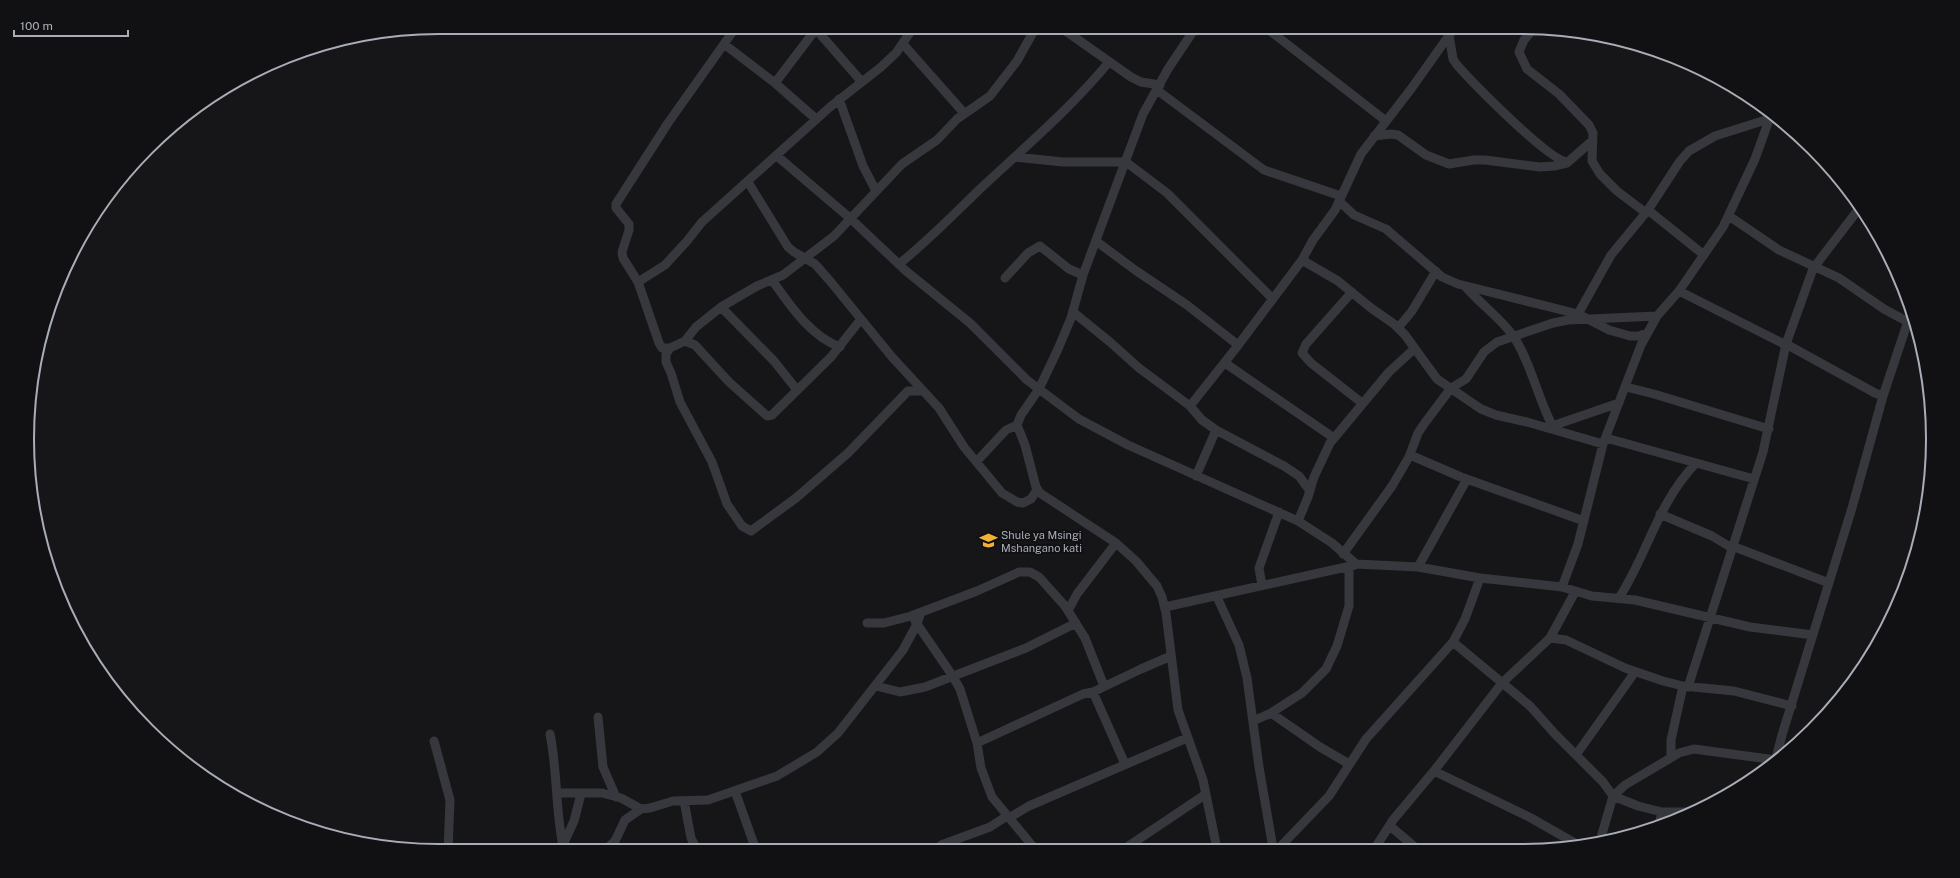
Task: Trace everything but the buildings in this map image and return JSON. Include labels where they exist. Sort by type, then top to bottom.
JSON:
[{"type":"street","points":[[731,34],[668,123],[616,204],[616,208],[629,224],[629,232],[622,252],[626,263],[638,282],[662,348],[670,348],[685,340],[696,327],[721,306],[738,296],[783,275],[828,241],[851,219],[902,164],[937,140],[964,113],[990,96],[1017,61],[1032,34]]},
{"type":"street","points":[[775,83],[811,34]]},
{"type":"street","points":[[820,34],[862,82]]},
{"type":"street","points":[[638,282],[665,264],[688,241],[702,222],[839,99],[881,67],[903,44],[909,34]]},
{"type":"street","points":[[1070,34],[1136,79],[1158,87],[1264,170],[1340,198],[1354,215],[1386,228],[1442,277],[1465,286],[1582,317],[1609,330],[1630,336],[1639,336],[1647,333]]},
{"type":"street","points":[[1192,34],[1143,114],[1096,241],[1073,312],[1058,349],[1039,389],[1021,415],[1017,425],[1025,445],[1037,490],[1053,503],[1116,542],[1131,556],[1157,586],[1165,607],[1178,710],[1206,794],[1216,844]]},
{"type":"street","points":[[1274,34],[1386,121]]},
{"type":"street","points":[[1190,406],[1238,346],[1302,260],[1313,240],[1335,210],[1353,167],[1374,136],[1450,34]]},
{"type":"street","points":[[1451,34],[1453,59],[1462,70],[1534,140],[1559,160],[1568,162]]},
{"type":"street","points":[[1530,34],[1519,52],[1524,65],[1559,94],[1589,124],[1593,133],[1592,161],[1600,174],[1617,191],[1704,255]]},
{"type":"street","points":[[724,44],[775,83],[816,119]]},
{"type":"street","points":[[903,44],[964,113]]},
{"type":"street","points":[[899,264],[915,251],[1092,82],[1109,62]]},
{"type":"street","points":[[839,99],[863,166],[876,191]]},
{"type":"street","points":[[1582,317],[1610,255],[1647,212],[1676,166],[1689,151],[1715,136],[1769,119]]},
{"type":"street","points":[[1562,587],[1571,568],[1604,441],[1647,333],[1657,316],[1679,291],[1729,216],[1771,121]]},
{"type":"street","points":[[1374,136],[1391,134],[1398,136],[1426,155],[1449,164],[1474,160],[1485,160],[1540,167],[1554,166],[1568,162],[1592,141]]},
{"type":"street","points":[[777,156],[851,219],[899,264],[970,322],[1008,363],[1039,389],[1079,419],[1128,445],[1298,521],[1332,544],[1343,554],[1352,565],[1349,606],[1332,658],[1326,669],[1311,686],[1271,713],[1253,721]]},
{"type":"street","points":[[1015,156],[1063,162],[1126,162],[1167,193],[1193,217],[1273,299]]},
{"type":"street","points":[[748,182],[788,247],[816,264],[861,319],[939,408],[964,448],[977,461],[1002,493],[1017,502],[1028,502],[1037,490]]},
{"type":"street","points":[[1671,757],[1671,740],[1685,686],[1732,547],[1769,429],[1786,344],[1815,266],[1856,212]]},
{"type":"street","points":[[1729,216],[1779,250],[1839,278],[1884,309],[1908,322],[1883,396],[1852,508],[1779,751]]},
{"type":"street","points":[[1096,241],[1134,270],[1187,305],[1238,346]]},
{"type":"street","points":[[1005,278],[1028,253],[1034,248],[1040,246],[1069,269],[1084,275]]},
{"type":"street","points":[[1302,260],[1338,281],[1398,328],[1437,379],[1488,412],[1696,463],[1754,479]]},
{"type":"street","points":[[1398,328],[1412,311],[1436,271]]},
{"type":"street","points":[[772,280],[793,309],[812,329],[823,339],[840,347]]},
{"type":"street","points":[[1465,286],[1513,336],[1524,358],[1553,428]]},
{"type":"street","points":[[1679,291],[1786,344],[1871,391],[1883,396]]},
{"type":"street","points":[[1352,292],[1306,344],[1302,353],[1311,363],[1362,403]]},
{"type":"street","points":[[721,306],[774,361],[797,390]]},
{"type":"street","points":[[1073,312],[1139,368],[1190,406],[1202,420],[1216,430],[1284,466],[1298,476],[1310,491]]},
{"type":"street","points":[[1343,554],[1392,486],[1410,455],[1418,433],[1450,388],[1466,378],[1479,358],[1490,346],[1513,336],[1553,323],[1582,317],[1620,319],[1657,316]]},
{"type":"street","points":[[685,340],[695,345],[729,382],[763,414],[772,415],[840,347],[861,319]]},
{"type":"street","points":[[670,348],[666,354],[666,362],[684,410],[712,462],[727,504],[742,526],[751,531],[796,498],[848,453],[908,392],[923,391]]},
{"type":"street","points":[[1298,521],[1323,456],[1334,438],[1389,372],[1414,349]]},
{"type":"street","points":[[1225,362],[1334,438]]},
{"type":"street","points":[[1626,387],[1769,429]]},
{"type":"street","points":[[1553,428],[1619,403]]},
{"type":"street","points":[[977,461],[1006,430],[1017,425]]},
{"type":"street","points":[[1196,476],[1216,430]]},
{"type":"street","points":[[1410,455],[1467,479],[1584,521]]},
{"type":"street","points":[[1619,598],[1629,582],[1660,514],[1673,491],[1696,463]]},
{"type":"street","points":[[1418,567],[1467,479]]},
{"type":"street","points":[[1262,585],[1259,568],[1279,512]]},
{"type":"street","points":[[1660,514],[1712,536],[1732,547],[1829,583]]},
{"type":"street","points":[[1068,611],[1077,594],[1116,542]]},
{"type":"street","points":[[1165,607],[1217,597],[1262,585],[1352,565],[1418,567],[1480,578],[1562,587],[1574,592],[1592,596],[1635,600],[1750,627],[1813,635]]},
{"type":"street","points":[[867,623],[884,623],[912,616],[965,596],[1019,572],[1030,572],[1039,577],[1068,611],[1076,623],[1085,638],[1104,686]]},
{"type":"street","points":[[1284,844],[1329,796],[1366,739],[1453,642],[1465,619],[1480,578]]},
{"type":"street","points":[[1378,844],[1390,826],[1502,683],[1550,638],[1574,592]]},
{"type":"street","points":[[1217,597],[1238,645],[1247,678],[1261,781],[1272,844]]},
{"type":"street","points":[[612,844],[615,841],[625,820],[630,814],[641,809],[650,808],[673,801],[708,800],[777,776],[828,744],[876,686],[903,650],[917,624],[921,612]]},
{"type":"street","points":[[912,616],[960,689],[977,743],[981,768],[992,797],[1031,844]]},
{"type":"street","points":[[876,686],[889,691],[908,692],[925,687],[952,675],[1026,648],[1076,623]]},
{"type":"street","points":[[1550,638],[1566,640],[1635,672],[1685,686],[1734,691],[1792,706]]},
{"type":"street","points":[[1453,642],[1502,683],[1514,691],[1530,706],[1555,734],[1603,782],[1614,796],[1638,806],[1662,812],[1678,812]]},
{"type":"street","points":[[977,743],[1083,694],[1093,692],[1171,656]]},
{"type":"street","points":[[1576,755],[1635,672]]},
{"type":"street","points":[[1093,692],[1126,764]]},
{"type":"street","points":[[1271,713],[1349,764]]},
{"type":"street","points":[[598,717],[603,767],[616,796]]},
{"type":"street","points":[[550,734],[564,844]]},
{"type":"street","points":[[944,844],[990,828],[1029,806],[1187,738]]},
{"type":"street","points":[[434,741],[450,800],[448,844]]},
{"type":"street","points":[[1602,836],[1614,796],[1625,785],[1671,757],[1686,750],[1694,749],[1768,760]]},
{"type":"street","points":[[1434,771],[1531,818],[1572,841]]},
{"type":"street","points":[[735,790],[754,844]]},
{"type":"street","points":[[558,793],[602,793],[616,796],[641,809]]},
{"type":"street","points":[[565,844],[574,821],[581,794]]},
{"type":"street","points":[[1131,844],[1206,794]]},
{"type":"street","points":[[684,801],[691,838],[694,844]]},
{"type":"street","points":[[1660,820],[1662,812]]},
{"type":"street","points":[[1390,826],[1411,844]]},
{"type":"place","name":"Shule ya Msingi Mshangano kati","points":[[988,541]]}]
